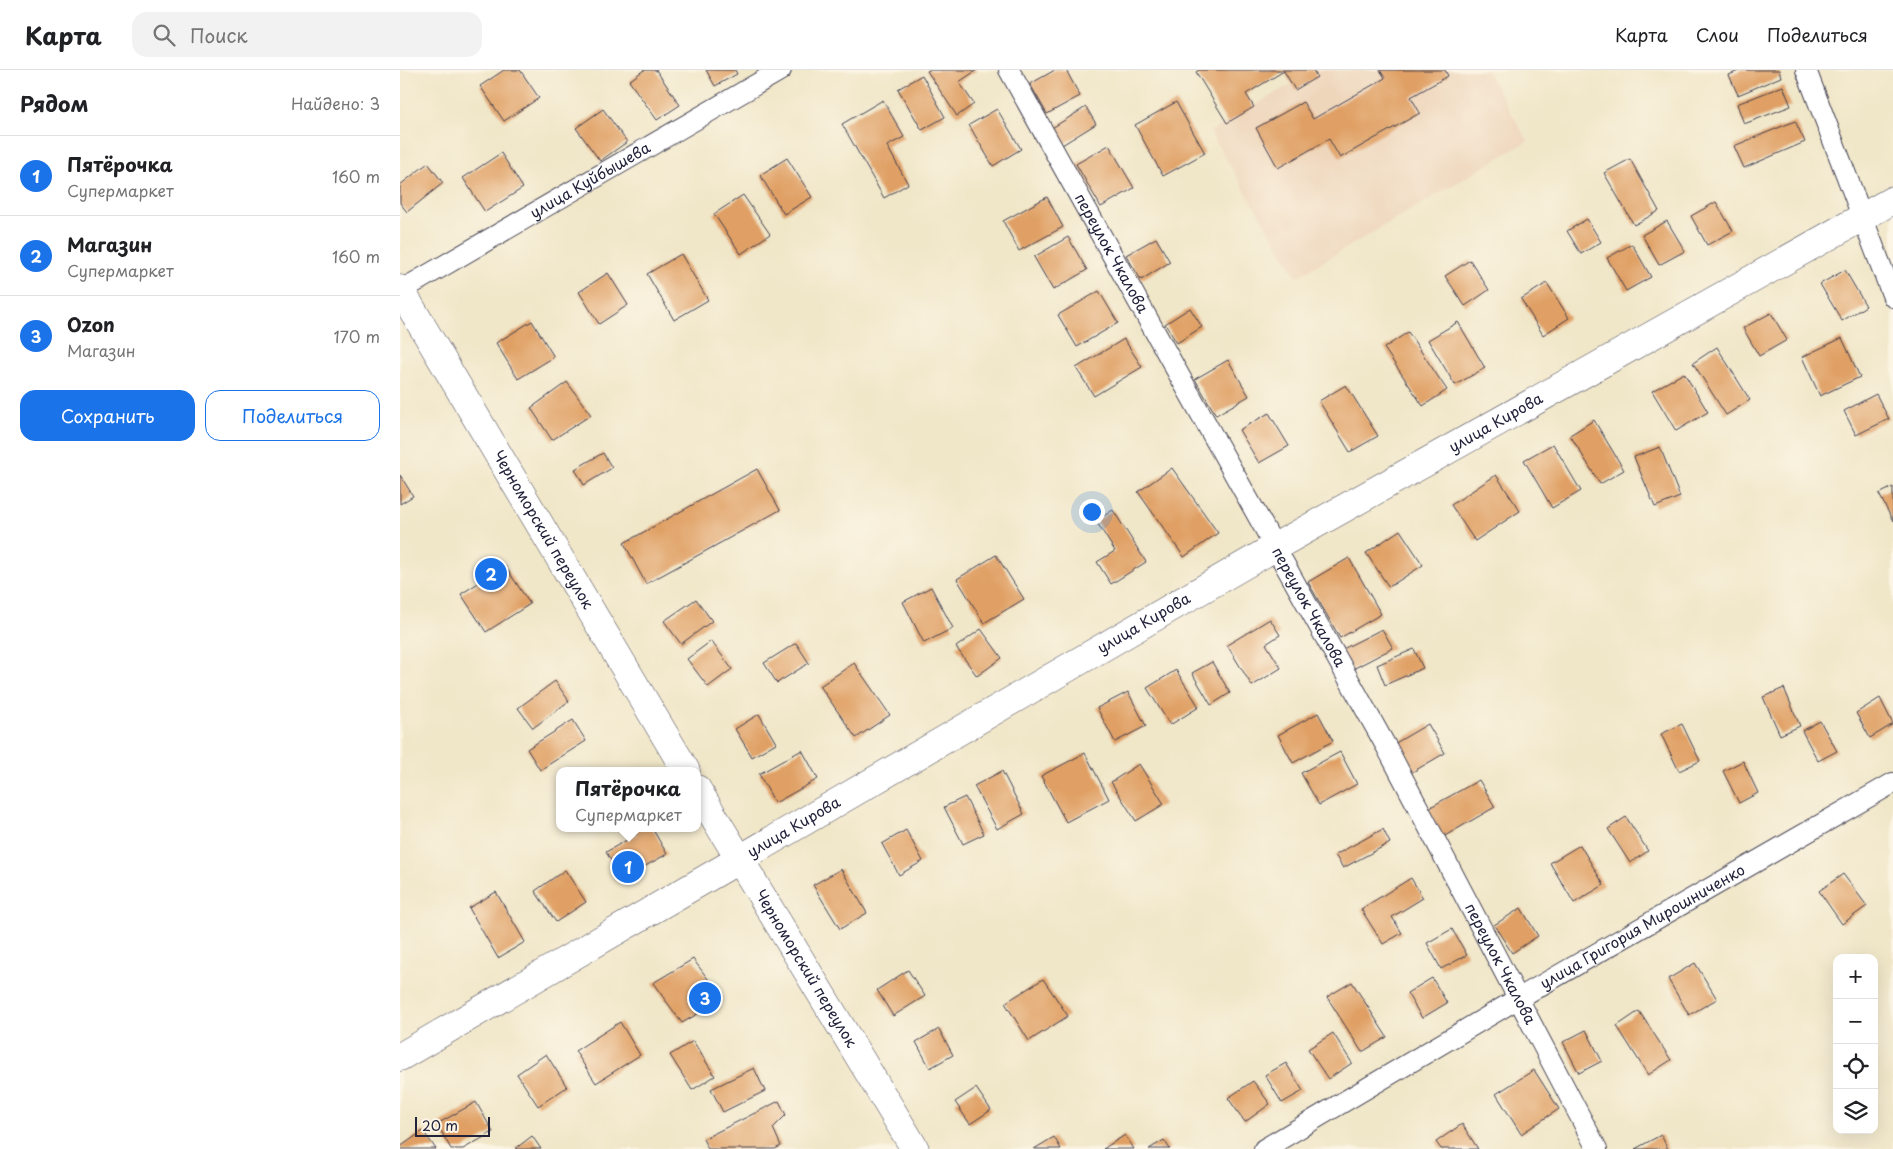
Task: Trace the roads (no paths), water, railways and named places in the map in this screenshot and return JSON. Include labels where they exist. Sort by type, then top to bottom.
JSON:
[{"type":"street","name":"улица Куйбышева","points":[[400,290],[781,70]]},
{"type":"street","name":"переулок Чкалова","points":[[1009,70],[1387,748],[1597,1149]]},
{"type":"street","points":[[1806,70],[1893,297]]},
{"type":"street","name":"улица Кирова","points":[[400,1057],[1275,547],[1893,200]]},
{"type":"street","name":"Черноморский переулок","points":[[400,290],[684,767]]},
{"type":"street","name":"улица Григория Мирошниченко","points":[[1264,1149],[1519,998],[1893,783]]},
{"type":"street","name":"Черноморский переулок","points":[[701,797],[915,1149]]},
{"type":"place","name":"Магазин","points":[[491,574]]},
{"type":"place","name":"Пятёрочка","points":[[628,867]]},
{"type":"place","name":"Ozon","points":[[705,998]]}]
